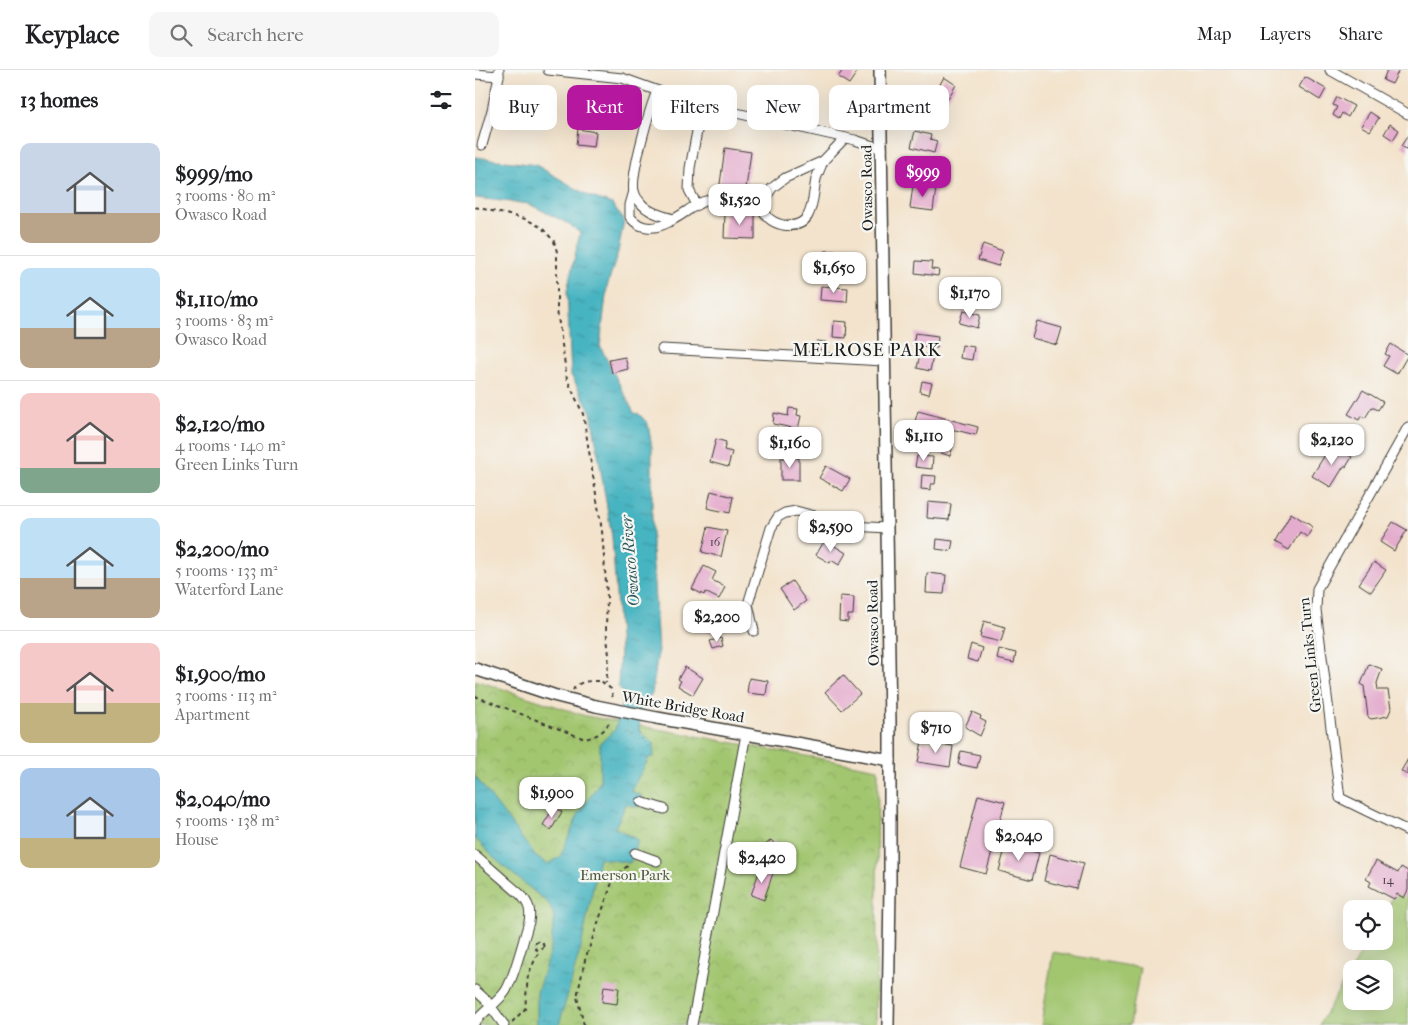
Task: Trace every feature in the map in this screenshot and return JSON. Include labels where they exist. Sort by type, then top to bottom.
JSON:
[{"type":"main road","name":"Owasco Road","points":[[880,70],[890,760],[888,1025]]},
{"type":"main road","name":"White Bridge Road","points":[[475,669],[595,706],[890,760]]},
{"type":"street","points":[[548,70],[622,78],[652,89]]},
{"type":"street","points":[[1330,70],[1408,114]]},
{"type":"street","points":[[475,74],[499,73],[492,110],[482,145]]},
{"type":"street","points":[[652,107],[645,129],[630,204],[630,218],[635,223],[645,227],[663,226],[697,204],[710,199],[761,205]]},
{"type":"street","points":[[737,113],[855,140],[881,149]]},
{"type":"street","points":[[697,130],[689,175],[689,190],[697,204]]},
{"type":"street","points":[[761,205],[765,216],[773,222],[783,225],[797,225],[807,218],[812,208],[817,176],[823,161],[845,138]]},
{"type":"street","points":[[761,205],[772,188],[785,178],[823,161]]},
{"type":"street","points":[[634,191],[640,203],[656,214],[673,219]]},
{"type":"street","points":[[623,224],[635,223]]},
{"type":"street","points":[[662,349],[884,361]]},
{"type":"street","name":"Green Links Turn","points":[[1408,427],[1317,589],[1316,610],[1340,798],[1408,831]]},
{"type":"street","points":[[754,631],[748,604],[771,528],[778,517],[785,513],[801,512],[852,526],[887,528]]},
{"type":"street","points":[[692,1025],[746,734]]},
{"type":"street","points":[[641,802],[664,809]]},
{"type":"street","points":[[635,852],[657,861]]},
{"type":"street","points":[[475,855],[527,902],[530,914],[511,979],[499,999],[475,1022]]},
{"type":"street","points":[[475,990],[491,1005],[506,1025]]},
{"type":"path","points":[[475,207],[526,219],[542,228],[554,241],[557,252],[557,310],[567,379],[583,414],[601,531],[607,596],[606,628],[609,655],[605,683]]},
{"type":"path","points":[[568,699],[575,685],[582,682],[601,681],[611,690],[613,700]]},
{"type":"path","points":[[475,696],[585,739],[595,737],[608,726],[611,714]]},
{"type":"path","points":[[585,1025],[577,997],[585,960],[614,877],[630,864]]},
{"type":"path","points":[[506,1025],[525,1010],[528,976],[539,951]]},
{"type":"green space","name":"Emerson Park","points":[[475,680],[586,716],[878,769],[876,1025],[475,1025]]},
{"type":"green space","points":[[1408,871],[1408,1025],[1319,1025],[1343,983],[1343,1010],[1393,1010],[1393,960],[1357,960],[1363,950],[1393,950],[1393,900],[1391,900]]},
{"type":"green space","points":[[1053,952],[1140,968],[1130,1025],[1041,1025]]},
{"type":"water","name":"Owasco River","points":[[475,157],[536,165],[589,196],[612,204],[624,220],[618,252],[607,287],[600,346],[634,413],[639,414],[648,424],[652,448],[652,550],[658,651],[652,694],[642,704],[639,729],[653,743],[654,756],[649,758],[631,791],[642,796],[638,807],[626,804],[615,828],[638,840],[630,863],[599,858],[581,947],[559,1025],[537,1025],[537,993],[551,947],[554,916],[549,904],[495,859],[475,838],[475,776],[536,857],[548,864],[560,857],[578,815],[600,782],[600,743],[615,730],[624,695],[618,686],[620,651],[612,537],[591,412],[571,375],[567,291],[580,233],[569,224],[529,204],[475,198]]},
{"type":"building","points":[[843,70],[855,70],[857,72],[849,84],[838,77]]},
{"type":"building","points":[[1387,70],[1399,70],[1392,84],[1383,80]]},
{"type":"building","points":[[944,77],[956,85],[949,97],[949,85],[940,85]]},
{"type":"building","points":[[1305,77],[1326,89],[1320,100],[1299,87]]},
{"type":"building","points":[[1337,97],[1354,106],[1348,117],[1342,113],[1339,119],[1333,115],[1337,107],[1333,105]]},
{"type":"building","points":[[1370,112],[1379,118],[1370,131],[1361,126]]},
{"type":"building","points":[[1390,124],[1399,130],[1393,140],[1384,134]]},
{"type":"building","points":[[578,130],[596,132],[594,147],[576,145]]},
{"type":"building","points":[[915,131],[931,135],[930,139],[937,141],[934,153],[911,147]]},
{"type":"building","points":[[1408,135],[1408,150],[1401,146]]},
{"type":"building","points":[[725,148],[751,152],[745,195],[719,191]]},
{"type":"building","points":[[913,185],[936,188],[933,211],[910,208]]},
{"type":"building","points":[[725,212],[755,213],[755,239],[724,238]]},
{"type":"building","points":[[983,244],[1003,251],[998,266],[978,260]]},
{"type":"building","points":[[825,251],[842,251],[842,262],[824,261]]},
{"type":"building","points":[[916,261],[932,262],[931,269],[939,270],[938,276],[915,273]]},
{"type":"building","points":[[821,286],[848,288],[847,302],[820,300]]},
{"type":"building","points":[[963,311],[980,315],[977,328],[959,323]]},
{"type":"building","points":[[834,321],[847,322],[846,338],[833,337]]},
{"type":"building","points":[[1037,321],[1062,328],[1057,345],[1032,338]]},
{"type":"building","points":[[915,333],[938,336],[937,348],[913,345]]},
{"type":"building","points":[[817,341],[826,342],[825,350],[817,349]]},
{"type":"building","points":[[1391,344],[1408,355],[1397,374],[1383,366],[1389,356],[1385,354]]},
{"type":"building","points":[[962,345],[974,347],[972,360],[960,358]]},
{"type":"building","points":[[920,354],[933,356],[930,371],[917,368]]},
{"type":"building","points":[[625,357],[628,369],[612,373],[609,360]]},
{"type":"building","points":[[922,381],[932,383],[929,394],[920,392]]},
{"type":"building","points":[[1363,390],[1383,402],[1378,410],[1372,407],[1365,418],[1361,416],[1359,420],[1348,414]]},
{"type":"building","points":[[789,408],[798,409],[797,415],[801,416],[798,429],[773,424],[774,413],[788,416]]},
{"type":"building","points":[[918,411],[978,427],[976,435],[951,429],[949,435],[914,425]]},
{"type":"building","points":[[927,434],[954,443],[950,456],[923,447]]},
{"type":"building","points":[[716,439],[726,442],[724,450],[732,452],[728,467],[710,462]]},
{"type":"building","points":[[1331,445],[1352,457],[1331,487],[1312,476]]},
{"type":"building","points":[[917,456],[933,457],[932,469],[915,467]]},
{"type":"building","points":[[781,458],[799,458],[799,480],[781,480]]},
{"type":"building","points":[[826,466],[850,479],[843,491],[819,478]]},
{"type":"building","points":[[922,475],[936,476],[935,484],[931,484],[931,490],[921,489]]},
{"type":"building","points":[[711,491],[733,497],[730,513],[707,508]]},
{"type":"building","points":[[928,502],[951,504],[949,520],[927,518]]},
{"type":"building","points":[[1291,513],[1313,527],[1307,537],[1300,532],[1289,550],[1275,542]]},
{"type":"building","points":[[1393,522],[1407,530],[1394,551],[1380,542]]},
{"type":"building","points":[[708,527],[727,531],[721,557],[702,552]]},
{"type":"building","points":[[937,539],[953,541],[951,551],[936,549]]},
{"type":"building","points":[[825,540],[846,553],[839,565],[831,560],[830,563],[816,555]]},
{"type":"building","points":[[1374,562],[1386,570],[1371,592],[1359,584]]},
{"type":"building","points":[[704,566],[716,572],[712,580],[725,587],[719,599],[705,592],[704,595],[692,589]]},
{"type":"building","points":[[927,573],[946,575],[944,594],[926,593]]},
{"type":"building","points":[[792,581],[806,601],[794,610],[780,589]]},
{"type":"building","points":[[840,596],[854,597],[853,615],[848,615],[848,622],[839,621]]},
{"type":"building","points":[[692,611],[711,612],[711,632],[692,631]]},
{"type":"building","points":[[984,621],[1005,627],[1001,642],[980,637]]},
{"type":"building","points":[[721,638],[723,646],[713,649],[710,641]]},
{"type":"building","points":[[971,644],[982,648],[978,662],[967,659]]},
{"type":"building","points":[[999,649],[1016,653],[1014,663],[997,659]]},
{"type":"building","points":[[1369,664],[1382,669],[1377,683],[1378,690],[1388,690],[1391,709],[1388,716],[1371,719],[1368,717],[1364,686],[1361,684]]},
{"type":"building","points":[[685,667],[703,678],[693,695],[678,686],[681,681],[678,679]]},
{"type":"building","points":[[843,675],[860,694],[842,710],[825,692]]},
{"type":"building","points":[[749,678],[768,681],[766,695],[747,693]]},
{"type":"building","points":[[972,712],[981,716],[980,719],[986,722],[980,736],[965,727]]},
{"type":"building","points":[[922,741],[953,746],[950,767],[918,762]]},
{"type":"building","points":[[961,751],[980,755],[977,768],[958,764]]},
{"type":"building","points":[[1408,759],[1408,774],[1407,775],[1401,771]]},
{"type":"building","points":[[978,795],[1005,802],[986,874],[960,867]]},
{"type":"building","points":[[554,807],[562,812],[551,830],[543,825]]},
{"type":"building","points":[[771,840],[781,850],[770,859],[761,849]]},
{"type":"building","points":[[1006,845],[1039,853],[1032,880],[999,871]]},
{"type":"building","points":[[1050,854],[1084,863],[1077,889],[1044,881]]},
{"type":"building","points":[[1376,861],[1398,873],[1401,867],[1408,871],[1408,890],[1404,898],[1397,894],[1394,899],[1369,886],[1371,882],[1366,879]]},
{"type":"building","points":[[760,869],[773,873],[764,900],[751,895]]},
{"type":"building","points":[[604,986],[619,988],[617,1004],[602,1002]]},
{"type":"district","name":"MELROSE PARK","points":[[867,350]]}]
